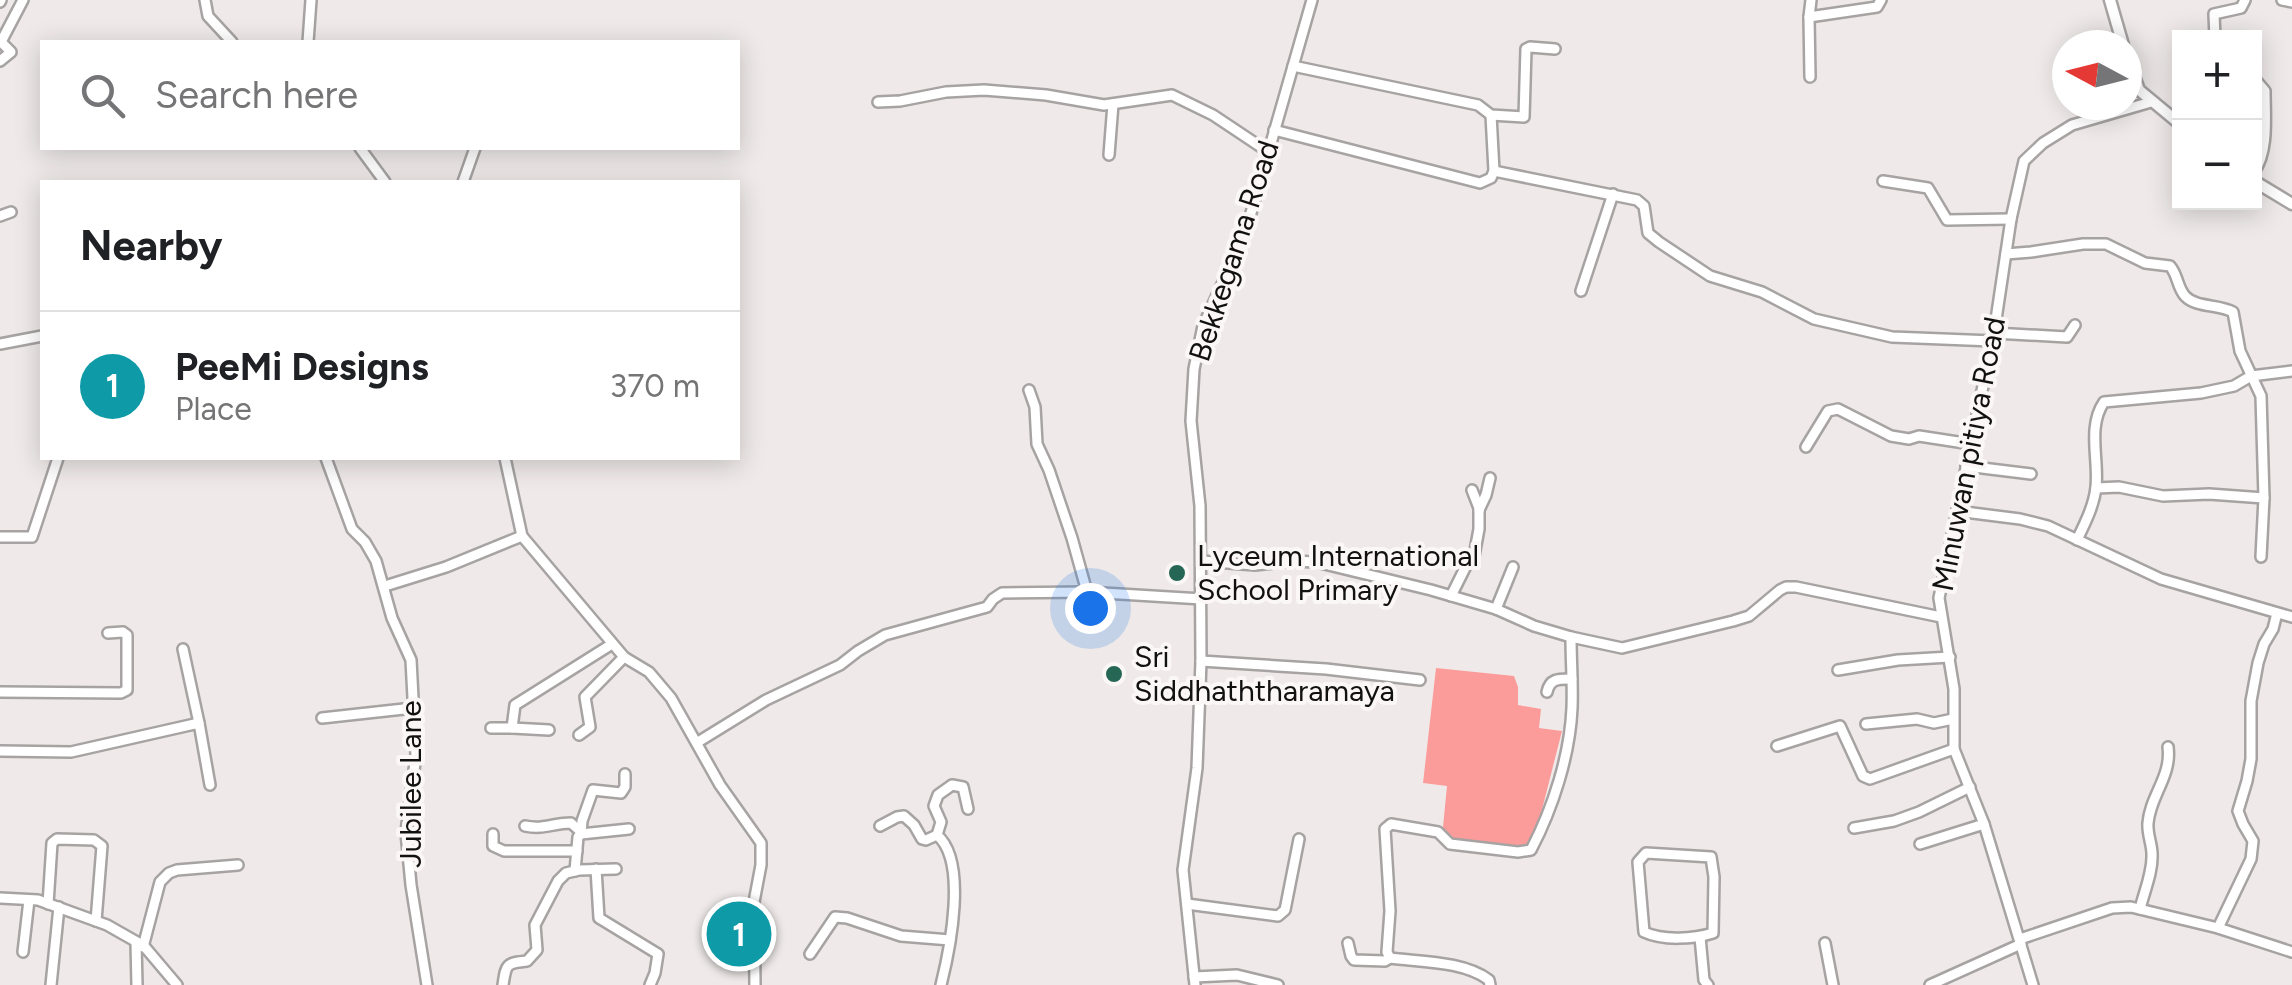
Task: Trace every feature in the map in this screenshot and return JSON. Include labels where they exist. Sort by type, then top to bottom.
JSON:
[{"type":"street","points":[[0,61],[11,52],[0,42],[23,0]]},
{"type":"street","points":[[205,0],[208,16],[230,40]]},
{"type":"street","points":[[308,40],[312,0]]},
{"type":"street","name":"Bekkegama Road","points":[[1194,981],[1184,870],[1197,768],[1202,661],[1200,506],[1191,421],[1194,369],[1203,326],[1245,234],[1312,0]]},
{"type":"street","points":[[1810,77],[1811,0]]},
{"type":"street","points":[[1809,17],[1878,7],[1882,0]]},
{"type":"street","points":[[2112,0],[2120,30]]},
{"type":"street","points":[[2215,30],[2214,14],[2241,8],[2245,0]]},
{"type":"street","points":[[2282,0],[2292,2]]},
{"type":"street","points":[[1292,66],[1478,105],[1491,115],[1524,117],[1526,50],[1555,49]]},
{"type":"street","points":[[2262,88],[2262,150]]},
{"type":"street","points":[[878,102],[984,90],[1113,104],[1172,95],[1202,108],[1268,151]]},
{"type":"street","points":[[2142,93],[2175,120]]},
{"type":"street","name":"Minuwan pitiya Road","points":[[2032,985],[1984,824],[1954,748],[1954,689],[1939,598],[1994,337],[2011,219],[2024,161],[2072,125],[2151,102]]},
{"type":"street","points":[[1109,156],[1113,104]]},
{"type":"street","points":[[1274,130],[1480,183],[1494,171],[1491,115]]},
{"type":"street","points":[[361,150],[384,180]]},
{"type":"street","points":[[463,180],[475,150]]},
{"type":"street","points":[[1494,171],[1637,200],[1644,206],[1648,232],[1659,242],[1710,276],[1762,292],[1814,319],[1892,337],[2067,337],[2076,325]]},
{"type":"street","points":[[1884,181],[1928,188],[1946,220],[2011,219]]},
{"type":"street","points":[[2262,186],[2292,204]]},
{"type":"street","points":[[1581,291],[1613,194]]},
{"type":"street","points":[[2006,254],[2106,244],[2145,262],[2170,266],[2190,301],[2233,312],[2240,352],[2261,396],[2261,557]]},
{"type":"street","points":[[0,344],[40,336]]},
{"type":"street","points":[[2077,540],[2096,488],[2095,420],[2104,402],[2201,393],[2234,386],[2252,376],[2292,371]]},
{"type":"street","points":[[1028,390],[1034,406],[1037,444],[1087,592]]},
{"type":"street","points":[[1806,446],[1828,411],[1838,409],[1891,436],[1970,444]]},
{"type":"street","points":[[0,537],[32,537],[57,460]]},
{"type":"street","name":"Jubilee Lane","points":[[327,460],[352,528],[376,561],[392,618],[411,660],[416,755],[406,832],[427,985]]},
{"type":"street","points":[[506,460],[522,536],[624,658],[649,672],[671,698],[720,784],[761,843],[754,902],[756,985]]},
{"type":"street","points":[[1966,466],[2031,474]]},
{"type":"street","points":[[1452,596],[1474,556],[1480,510],[1490,478]]},
{"type":"street","points":[[2096,488],[2163,496],[2264,498]]},
{"type":"street","points":[[1472,490],[1480,510]]},
{"type":"street","points":[[1958,511],[2048,526],[2161,579],[2292,617]]},
{"type":"street","points":[[384,586],[446,567],[522,536]]},
{"type":"street","points":[[1202,562],[1256,565],[1307,560],[1452,596],[1570,638],[1614,648],[1749,616],[1786,587],[1940,617]]},
{"type":"street","points":[[1496,609],[1513,567]]},
{"type":"street","points":[[698,742],[766,700],[840,665],[885,635],[987,607],[992,598],[1002,593],[1087,592],[1202,599]]},
{"type":"street","points":[[2218,928],[2251,859],[2253,841],[2238,811],[2251,759],[2251,701],[2258,663],[2277,612]]},
{"type":"street","points":[[0,692],[127,690],[127,634],[108,633]]},
{"type":"street","points":[[1390,958],[1385,829],[1391,824],[1438,832],[1450,844],[1518,852],[1532,850],[1566,748],[1572,706],[1570,638]]},
{"type":"street","points":[[512,728],[515,705],[612,644]]},
{"type":"street","points":[[183,650],[210,785]]},
{"type":"street","points":[[1838,670],[1898,660],[1950,657]]},
{"type":"street","points":[[580,735],[590,727],[586,697],[624,658]]},
{"type":"street","points":[[1202,661],[1420,680]]},
{"type":"street","points":[[1547,692],[1556,679],[1572,679]]},
{"type":"street","points":[[322,718],[413,708]]},
{"type":"street","points":[[1866,724],[1917,719],[1934,723],[1953,718]]},
{"type":"street","points":[[0,751],[71,752],[199,724]]},
{"type":"street","points":[[1777,746],[1840,726],[1863,776],[1870,779],[1954,748]]},
{"type":"street","points":[[491,728],[550,730]]},
{"type":"street","points":[[2140,909],[2151,870],[2148,822],[2170,758],[2168,747]]},
{"type":"street","points":[[575,871],[578,837],[593,790],[621,793],[625,787],[624,774]]},
{"type":"street","points":[[880,826],[904,816],[922,839],[937,835],[941,822],[934,806],[938,795],[952,786],[963,787],[968,808]]},
{"type":"street","points":[[1854,828],[1906,816],[1970,787]]},
{"type":"street","points":[[525,826],[548,828],[571,823],[581,834]]},
{"type":"street","points":[[1920,844],[1984,824]]},
{"type":"street","points":[[581,834],[629,829]]},
{"type":"street","points":[[493,834],[493,846],[504,851],[577,851]]},
{"type":"street","points":[[937,835],[942,838],[954,867],[950,950],[941,985]]},
{"type":"street","points":[[51,985],[52,843],[56,838],[94,840],[102,846],[96,921]]},
{"type":"street","points":[[1187,904],[1278,916],[1285,910],[1299,839]]},
{"type":"street","points":[[1646,853],[1712,857],[1714,934],[1700,938],[1653,937],[1644,932],[1638,862],[1646,853]]},
{"type":"street","points":[[137,985],[140,944],[160,882],[178,870],[238,866]]},
{"type":"street","points":[[504,985],[511,962],[527,962],[534,956],[535,925],[558,881],[566,873],[616,868]]},
{"type":"street","points":[[596,869],[598,918],[658,954],[650,985]]},
{"type":"street","points":[[0,898],[54,906],[96,921],[140,944],[177,985]]},
{"type":"street","points":[[23,952],[28,900]]},
{"type":"street","points":[[1930,985],[2021,943],[2112,908],[2140,909],[2218,928],[2292,952]]},
{"type":"street","points":[[810,954],[835,917],[902,936],[950,940]]},
{"type":"street","points":[[1700,938],[1704,980],[1708,985]]},
{"type":"street","points":[[1348,943],[1354,960],[1390,958],[1458,967],[1480,973],[1490,980],[1490,985]]},
{"type":"street","points":[[1824,944],[1833,985]]},
{"type":"street","points":[[1194,981],[1238,975],[1278,985]]},
{"type":"shaded area","points":[[1436,668],[1514,676],[1518,705],[1541,709],[1539,728],[1562,731],[1534,841],[1527,847],[1515,849],[1442,837],[1447,786],[1423,783]]},
{"type":"place","name":"Lyceum International School Primary","points":[[1177,573]]},
{"type":"place","name":"Sri Siddhaththaramaya","points":[[1114,674]]},
{"type":"place","name":"PeeMi Designs","points":[[739,934]]}]
